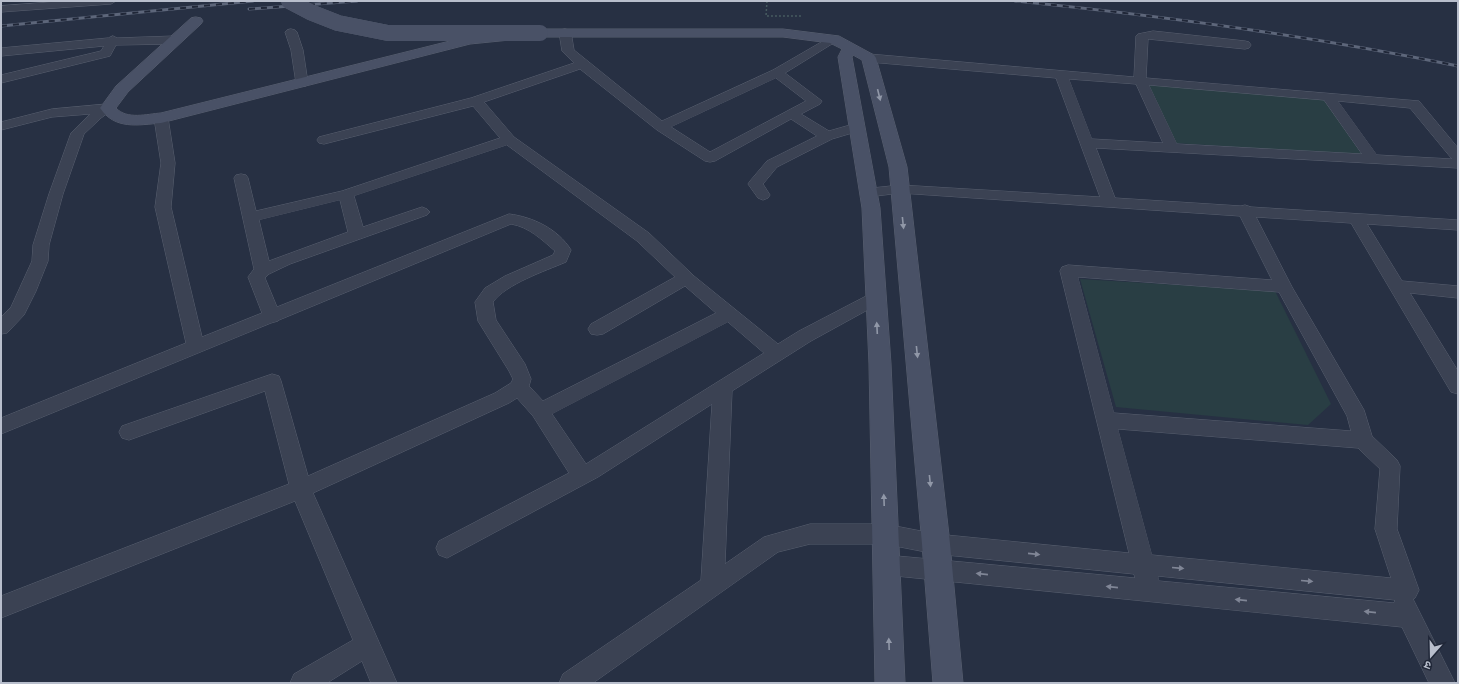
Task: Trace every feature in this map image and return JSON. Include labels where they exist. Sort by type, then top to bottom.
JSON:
[{"type":"street","points":[[1,9],[110,1]]},
{"type":"street","points":[[288,1],[310,12],[338,23],[388,33],[783,33],[850,50],[1062,74],[1414,104],[1458,157]]},
{"type":"street","points":[[1,328],[18,311],[33,279],[40,261],[41,245],[56,194],[78,133],[96,115],[108,108],[122,89],[196,21]]},
{"type":"street","points":[[291,32],[296,44],[296,52],[302,83]]},
{"type":"street","points":[[564,32],[568,50],[582,64],[662,127],[710,158],[816,101],[777,73]]},
{"type":"street","points":[[108,108],[111,114],[124,120],[161,118],[470,40],[540,33]]},
{"type":"street","points":[[1172,148],[1140,80],[1142,36],[1153,35],[1245,45]]},
{"type":"street","points":[[1,52],[113,40],[174,40]]},
{"type":"street","points":[[1,79],[106,53],[113,40]]},
{"type":"street","points":[[662,127],[671,120],[777,73],[850,50]]},
{"type":"street","points":[[850,50],[858,132],[871,208],[880,364],[890,683]]},
{"type":"street","points":[[850,50],[890,138],[898,167],[936,544],[948,683]]},
{"type":"street","points":[[324,140],[476,100],[582,64]]},
{"type":"street","points":[[1062,74],[1109,202]]},
{"type":"street","points":[[1327,96],[1373,159]]},
{"type":"street","points":[[476,100],[509,140],[644,237],[686,278],[777,354]]},
{"type":"street","points":[[1,126],[52,114],[108,108]]},
{"type":"street","points":[[792,114],[827,136]]},
{"type":"street","points":[[161,118],[168,163],[163,207],[196,347]]},
{"type":"street","points":[[763,195],[755,184],[772,164],[827,136],[858,132],[890,138]]},
{"type":"street","points":[[1443,139],[1458,139]]},
{"type":"street","points":[[250,217],[346,194],[509,140]]},
{"type":"street","points":[[1087,143],[1458,164]]},
{"type":"street","points":[[241,178],[263,270]]},
{"type":"street","points":[[868,192],[900,189],[1245,210],[1458,225]]},
{"type":"street","points":[[346,194],[358,235]]},
{"type":"street","points":[[1245,210],[1284,286],[1357,415],[1364,440],[1390,466],[1386,529],[1409,616],[1442,683]]},
{"type":"street","points":[[272,317],[256,277],[263,270],[284,260],[422,212]]},
{"type":"street","points":[[1356,218],[1458,387]]},
{"type":"street","points":[[1,426],[272,317],[509,219],[520,220],[535,225],[563,250],[560,258],[510,280],[491,292],[484,302],[487,321],[518,369],[522,380],[518,387],[502,398],[301,489],[1,607]]},
{"type":"street","points":[[1150,591],[1068,271],[1284,286]]},
{"type":"street","points":[[597,329],[686,278]]},
{"type":"street","points":[[1397,286],[1458,292]]},
{"type":"street","points":[[447,548],[582,475],[805,336],[876,298]]},
{"type":"street","points":[[540,411],[729,314]]},
{"type":"street","points":[[129,432],[272,381],[301,489],[384,683]]},
{"type":"street","points":[[518,387],[540,411],[582,475]]},
{"type":"street","points":[[712,586],[723,388]]},
{"type":"street","points":[[1106,420],[1364,440]]},
{"type":"street","points":[[572,683],[772,544],[810,534],[885,534],[936,544],[1401,590]]},
{"type":"street","points":[[886,565],[1409,616]]},
{"type":"street","points":[[303,683],[367,645]]},
{"type":"path","points":[[767,1],[766,16],[803,16]]},
{"type":"green space","points":[[1147,84],[1324,99],[1362,155],[1175,143]]},
{"type":"green space","points":[[1080,279],[1275,291],[1331,404],[1308,425],[1116,407]]},
{"type":"railway","points":[[1,26],[253,1]]},
{"type":"railway","points":[[249,9],[357,1]]},
{"type":"railway","points":[[1015,1],[1182,20],[1293,36],[1458,66]]}]
